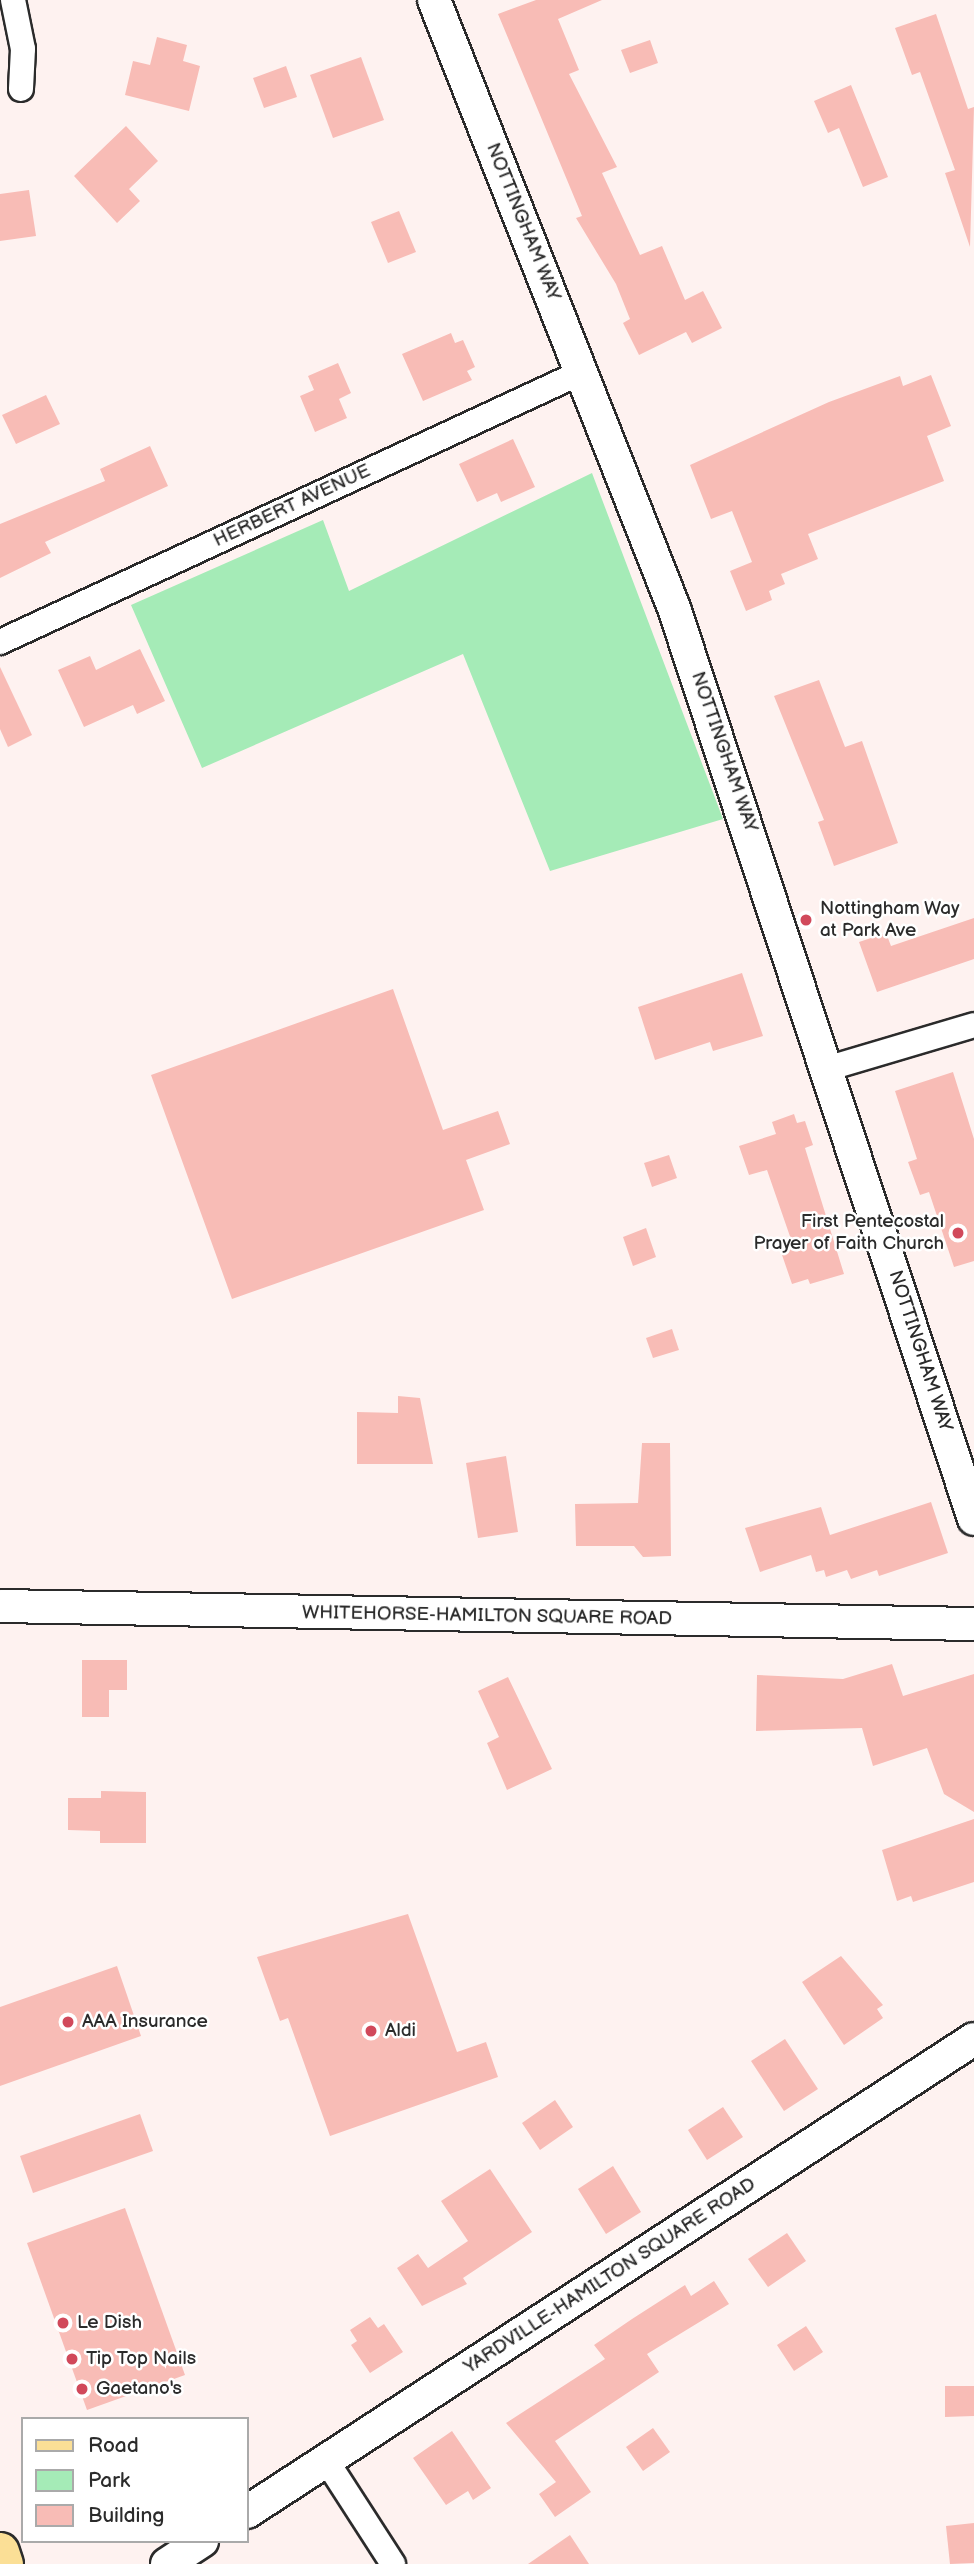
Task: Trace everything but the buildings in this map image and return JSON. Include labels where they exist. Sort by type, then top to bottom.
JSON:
[{"type":"main road","points":[[0,2552],[4,2564]]},
{"type":"street","points":[[13,0],[23,49],[21,89]]},
{"type":"street","name":"NOTTINGHAM WAY","points":[[434,0],[583,371],[722,745],[974,1519]]},
{"type":"street","name":"HERBERT AVENUE","points":[[0,642],[583,371]]},
{"type":"street","points":[[829,1068],[974,1025]]},
{"type":"street","name":"WHITEHORSE-HAMILTON SQUARE ROAD","points":[[0,1605],[974,1624]]},
{"type":"street","name":"YARDVILLE-HAMILTON SQUARE ROAD","points":[[248,2511],[974,2039]]},
{"type":"street","points":[[326,2460],[393,2564]]},
{"type":"street","points":[[167,2564],[199,2543]]},
{"type":"green space","points":[[592,473],[723,819],[550,871],[463,654],[202,768],[131,605],[323,520],[349,591]]},
{"type":"place","name":"Nottingham Way at Park Ave","points":[[806,920]]},
{"type":"place","name":"First Pentecostal Prayer of Faith Church","points":[[958,1233]]},
{"type":"place","name":"AAA Insurance","points":[[68,2022]]},
{"type":"place","name":"Aldi","points":[[371,2031]]},
{"type":"place","name":"Le Dish","points":[[63,2323]]},
{"type":"place","name":"Tip Top Nails","points":[[72,2359]]},
{"type":"place","name":"Gaetano's","points":[[82,2389]]}]
